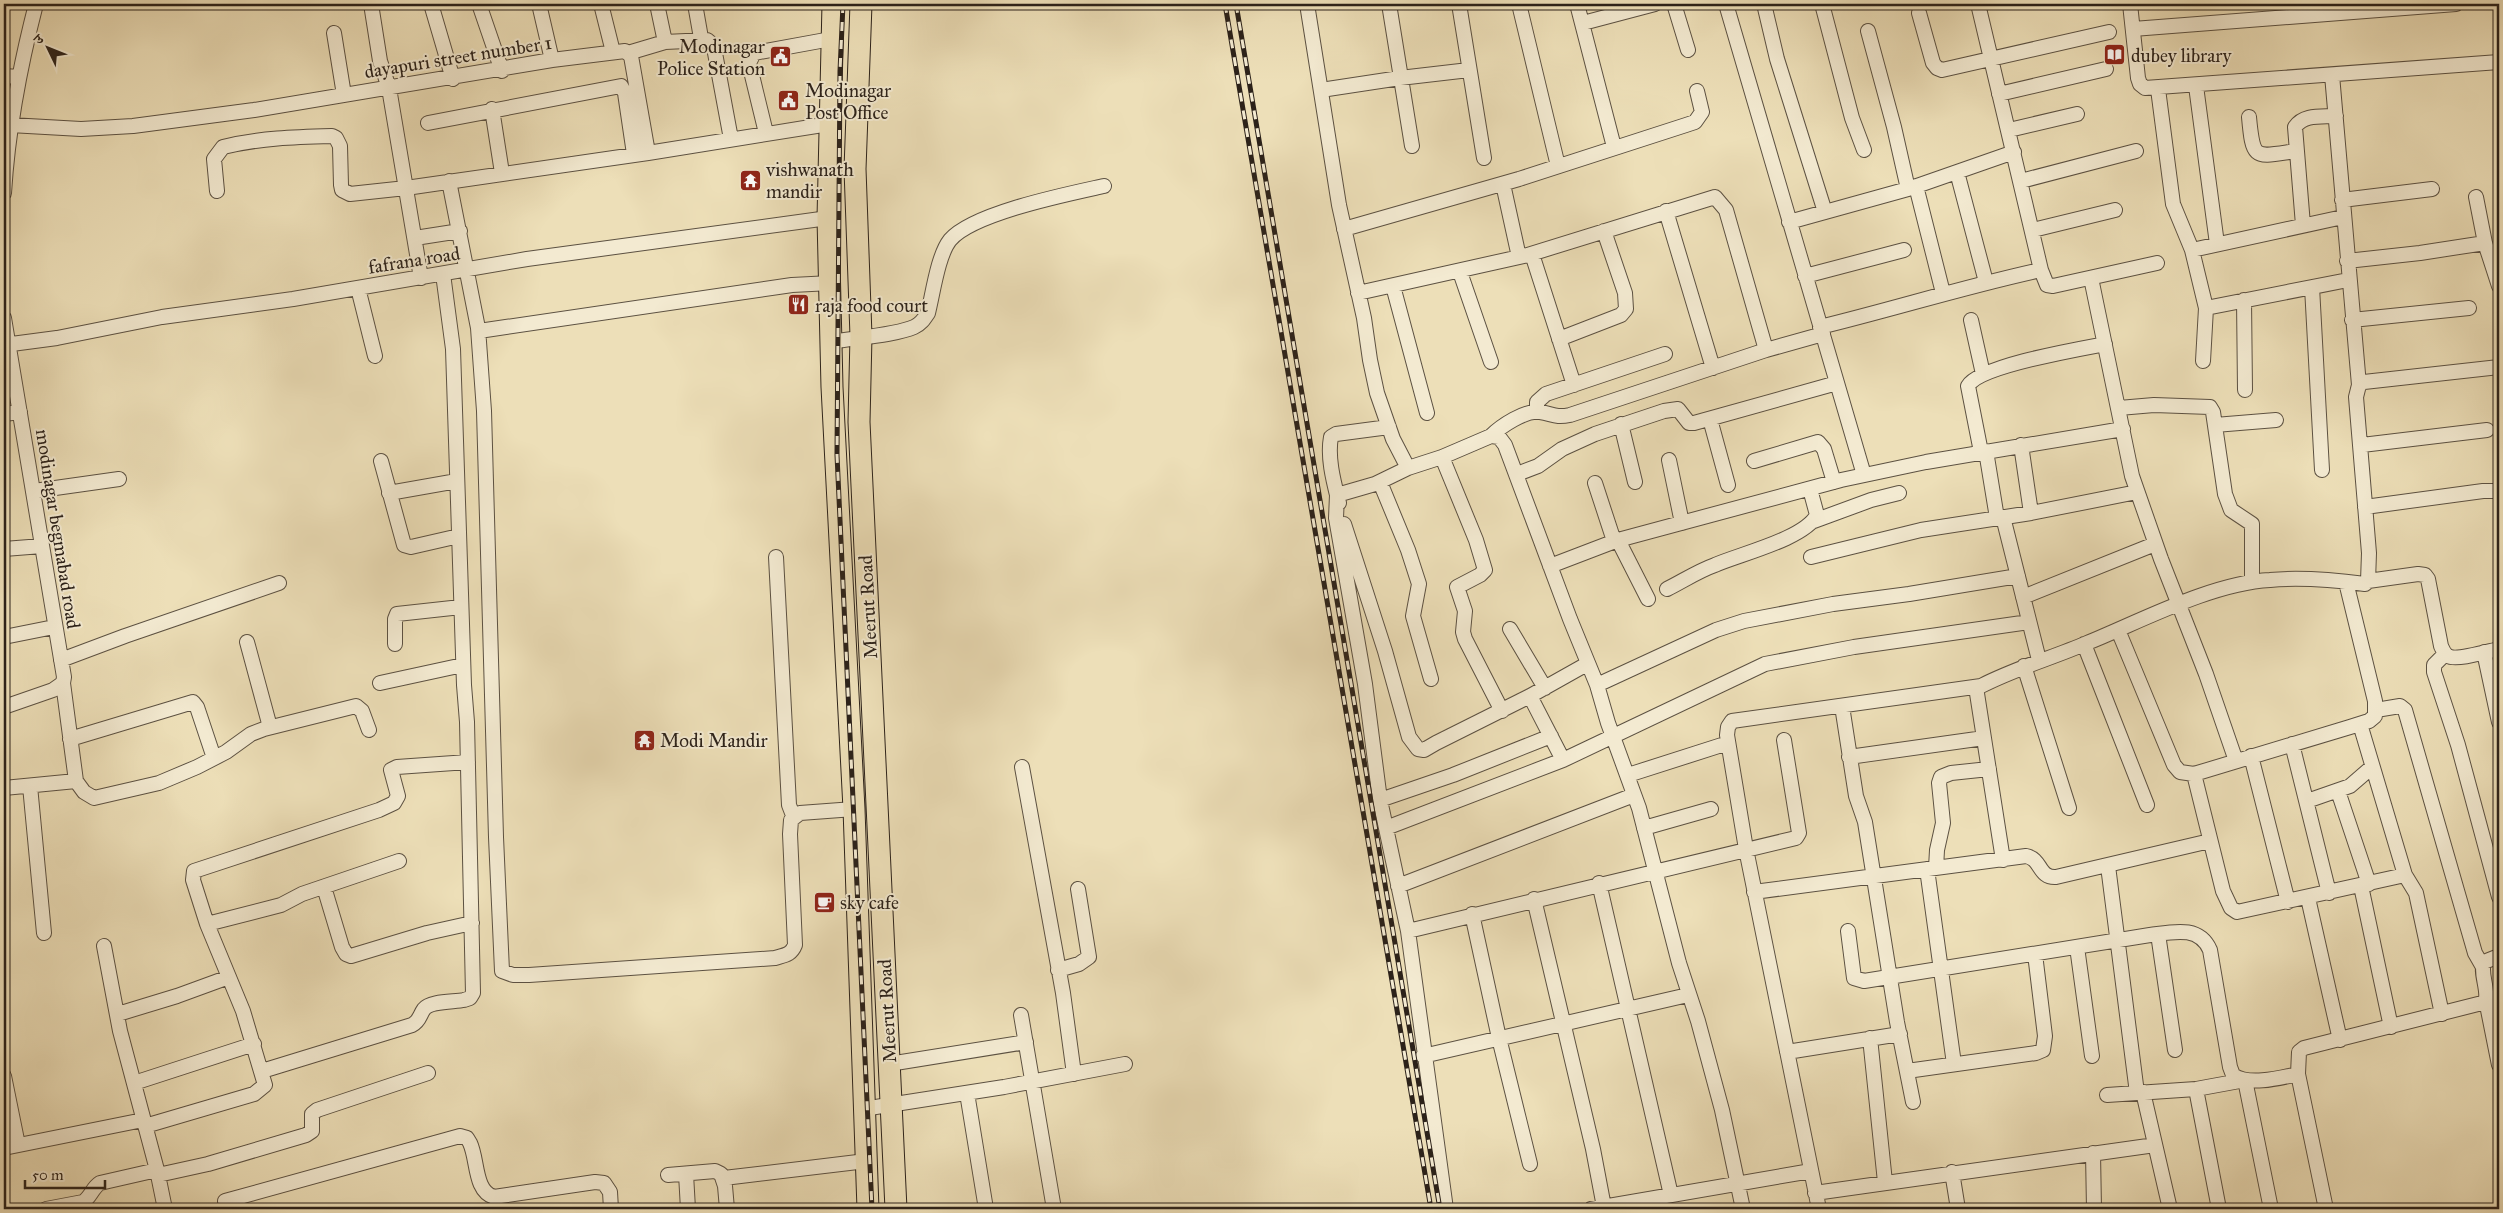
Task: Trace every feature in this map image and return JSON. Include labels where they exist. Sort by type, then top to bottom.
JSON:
[{"type":"highway","name":"Meerut Road","points":[[833,4],[828,218],[833,410],[854,809],[868,1209]]},
{"type":"highway","name":"Meerut Road","points":[[861,4],[855,169],[861,336],[860,408],[896,1209]]},
{"type":"highway","points":[[833,410],[860,408]]},
{"type":"street","points":[[4,193],[10,125],[36,4]]},
{"type":"street","points":[[371,4],[380,61],[389,88],[421,278]]},
{"type":"street","points":[[431,4],[453,79]]},
{"type":"street","points":[[479,4],[502,70]]},
{"type":"street","points":[[539,4],[552,60]]},
{"type":"street","points":[[602,4],[613,52]]},
{"type":"street","points":[[657,4],[665,42]]},
{"type":"street","points":[[695,4],[701,38]]},
{"type":"street","points":[[1307,4],[1344,229],[1377,393],[1401,458],[1408,468]]},
{"type":"street","points":[[1389,4],[1412,146]]},
{"type":"street","points":[[1459,4],[1484,158]]},
{"type":"street","points":[[1520,4],[1558,166]]},
{"type":"street","points":[[1577,4],[1614,147]]},
{"type":"street","points":[[1582,24],[1655,4]]},
{"type":"street","points":[[1674,4],[1688,50]]},
{"type":"street","points":[[1726,4],[1864,475]]},
{"type":"street","points":[[1764,4],[1777,59],[1825,212]]},
{"type":"street","points":[[1822,4],[1852,118],[1864,150]]},
{"type":"street","points":[[1978,4],[2041,270],[2047,285],[2053,286],[2156,263]]},
{"type":"street","points":[[2130,4],[2140,84],[2145,88],[2158,89],[2499,62]]},
{"type":"street","points":[[2133,30],[2456,4]]},
{"type":"street","points":[[1919,13],[1933,63],[1942,70],[2109,32]]},
{"type":"street","points":[[1868,31],[1943,294]]},
{"type":"street","points":[[334,33],[344,95]]},
{"type":"street","points":[[641,154],[628,53],[665,42],[701,38],[713,45],[731,139]]},
{"type":"street","points":[[766,133],[750,57],[754,53],[831,39]]},
{"type":"street","name":"dayapuri street number 1","points":[[10,125],[82,129],[123,127],[254,110],[453,79],[552,60],[613,52],[628,53]]},
{"type":"street","points":[[1999,94],[2106,69]]},
{"type":"street","points":[[1321,90],[1469,70]]},
{"type":"street","points":[[2332,75],[2346,261],[2359,385],[2356,397],[2362,445],[2369,553],[2368,581]]},
{"type":"street","points":[[4,76],[19,77]]},
{"type":"street","points":[[428,122],[621,86],[625,93],[641,154]]},
{"type":"street","points":[[2196,86],[2217,244]]},
{"type":"street","points":[[2158,89],[2173,204],[2192,250],[2206,308],[2203,361]]},
{"type":"street","points":[[1344,229],[1502,184],[1695,122],[1702,112],[1697,92]]},
{"type":"street","points":[[492,109],[502,172]]},
{"type":"street","points":[[2009,130],[2077,114]]},
{"type":"street","points":[[2303,225],[2294,135],[2295,127],[2300,120],[2336,116]]},
{"type":"street","points":[[2249,117],[2251,144],[2258,154],[2296,151]]},
{"type":"street","points":[[217,191],[214,159],[223,147],[254,141],[332,136],[336,138],[340,146],[341,185],[345,193],[406,188],[502,172],[641,154],[829,124]]},
{"type":"street","points":[[2021,181],[2136,151]]},
{"type":"street","points":[[1789,222],[1912,188],[2014,152]]},
{"type":"street","points":[[1957,172],[1986,282]]},
{"type":"street","points":[[450,181],[478,331],[484,410],[496,837],[502,971],[506,974],[529,975],[775,958],[787,955],[795,945],[790,823],[800,814],[854,809]]},
{"type":"street","points":[[1502,184],[1525,256],[1559,339],[1574,385]]},
{"type":"street","points":[[832,342],[903,331],[916,327],[923,321],[928,313],[944,250],[950,240],[961,231],[1026,204],[1104,186]]},
{"type":"street","points":[[2342,200],[2432,189]]},
{"type":"street","points":[[1358,293],[1460,272],[1525,256],[1715,197],[1720,200],[1726,210],[1766,350]]},
{"type":"street","points":[[2476,197],[2485,242],[2499,286]]},
{"type":"street","points":[[2033,230],[2115,210]]},
{"type":"street","points":[[1666,211],[1713,368]]},
{"type":"street","points":[[2192,250],[2343,217]]},
{"type":"street","name":"fafrana road","points":[[6,345],[57,338],[162,317],[468,271],[527,259],[828,218]]},
{"type":"street","points":[[1559,339],[1621,315],[1626,309],[1625,292],[1604,230]]},
{"type":"street","points":[[415,238],[460,231]]},
{"type":"street","points":[[2346,261],[2485,242]]},
{"type":"street","points":[[1805,276],[1904,250]]},
{"type":"street","points":[[1337,495],[1380,482],[1408,468],[1442,457],[1492,436],[1509,421],[1537,412],[1558,418],[1570,416],[1821,330],[1986,282],[2041,270]]},
{"type":"street","points":[[1460,272],[1491,362]]},
{"type":"street","points":[[262,1071],[412,1026],[418,1022],[424,1009],[429,1006],[470,998],[473,993],[468,762],[453,349],[443,274]]},
{"type":"street","points":[[2091,278],[2138,492],[2155,544],[2180,605],[2236,761]]},
{"type":"street","points":[[2206,308],[2348,280]]},
{"type":"street","points":[[478,331],[792,285],[831,283]]},
{"type":"street","points":[[1394,286],[1427,413]]},
{"type":"street","points":[[2312,287],[2322,470]]},
{"type":"street","points":[[358,288],[375,356]]},
{"type":"street","points":[[2244,300],[2245,390]]},
{"type":"street","points":[[2352,320],[2469,308]]},
{"type":"street","name":"modinagar begmabad road","points":[[4,318],[6,345],[34,491],[54,627],[61,660],[76,781]]},
{"type":"street","points":[[1971,320],[1984,374]]},
{"type":"street","points":[[2039,660],[2018,576],[2000,518],[1968,386],[1971,381],[1984,374],[2105,344]]},
{"type":"street","points":[[1537,412],[1540,398],[1665,354]]},
{"type":"street","points":[[2359,385],[2364,382],[2499,367]]},
{"type":"street","points":[[1517,474],[1538,466],[1573,443],[1621,424],[1672,408],[1678,409],[1689,423],[1710,419],[1837,383]]},
{"type":"street","points":[[2119,408],[2154,405],[2206,405],[2210,407],[2213,412],[2225,494],[2231,510],[2252,524],[2252,582]]},
{"type":"street","points":[[4,414],[20,412]]},
{"type":"street","points":[[1710,419],[1728,485]]},
{"type":"street","points":[[2215,425],[2276,420]]},
{"type":"street","points":[[1621,424],[1634,482]]},
{"type":"street","points":[[1389,427],[1336,434],[1331,437],[1329,445],[1337,495],[1413,742],[1418,749],[1424,750],[1502,711],[1587,664]]},
{"type":"street","points":[[1550,566],[1616,541],[1834,482],[2021,445],[2123,429]]},
{"type":"street","points":[[2362,445],[2487,430]]},
{"type":"street","points":[[1492,436],[1499,438],[1505,445],[1517,474],[1587,664],[1597,685],[1613,737],[1628,775],[1688,995],[1698,1021],[1722,1110],[1742,1209]]},
{"type":"street","points":[[1754,461],[1818,442],[1824,449],[1834,482]]},
{"type":"street","points":[[2021,445],[2031,513]]},
{"type":"street","points":[[1442,457],[1467,516],[1485,570],[1480,575],[1457,587],[1465,611],[1463,632],[1502,711]]},
{"type":"street","points":[[1669,460],[1682,523]]},
{"type":"street","points":[[380,461],[406,546],[459,536]]},
{"type":"street","points":[[34,491],[119,479]]},
{"type":"street","points":[[389,493],[457,481]]},
{"type":"street","points":[[1380,482],[1408,550],[1419,584],[1413,616],[1430,679]]},
{"type":"street","points":[[1595,483],[1616,541],[1648,599]]},
{"type":"street","points":[[1810,489],[1817,515],[1814,521]]},
{"type":"street","points":[[2365,507],[2483,491],[2499,491]]},
{"type":"street","points":[[1811,556],[1921,530],[2031,513],[2138,492]]},
{"type":"street","points":[[1667,589],[1715,564],[1793,534],[1814,521],[1871,500],[1898,493]]},
{"type":"street","points":[[1337,495],[1336,518],[1365,684],[1380,800],[1408,931],[1423,1056],[1446,1209]]},
{"type":"street","points":[[2023,597],[2155,544]]},
{"type":"street","points":[[4,549],[42,546]]},
{"type":"street","points":[[776,557],[789,805],[794,818]]},
{"type":"street","points":[[1819,1209],[1746,848],[1728,743],[1728,726],[1732,720],[1976,687],[2024,666],[2215,591],[2252,582],[2270,580],[2365,584],[2368,581],[2425,574],[2428,579],[2441,646],[2445,654],[2449,658],[2457,658],[2499,649]]},
{"type":"street","points":[[1597,685],[1716,630],[1744,621],[1833,604],[2018,576]]},
{"type":"street","points":[[2118,630],[2174,766],[2180,772],[2194,774],[2360,724],[2375,716],[2376,710],[2346,582]]},
{"type":"street","points":[[61,660],[124,636],[279,583]]},
{"type":"street","points":[[395,644],[395,619],[397,614],[461,607]]},
{"type":"street","points":[[1386,828],[1563,760],[1765,664],[1863,646],[2029,622]]},
{"type":"street","points":[[4,637],[54,627]]},
{"type":"street","points":[[1510,629],[1545,688]]},
{"type":"street","points":[[247,642],[270,727]]},
{"type":"street","points":[[2084,644],[2147,805]]},
{"type":"street","points":[[2484,652],[2499,722]]},
{"type":"street","points":[[2445,654],[2434,665],[2434,672],[2458,745],[2499,895]]},
{"type":"street","points":[[380,683],[463,665]]},
{"type":"street","points":[[2024,666],[2069,808]]},
{"type":"street","points":[[4,707],[53,690],[63,683]]},
{"type":"street","points":[[1976,687],[2003,860]]},
{"type":"street","points":[[1530,696],[1563,760]]},
{"type":"street","points":[[70,739],[193,702],[197,707],[214,758]]},
{"type":"street","points":[[4,788],[76,781],[84,792],[94,798],[102,798],[159,783],[214,758],[251,734],[270,727],[356,706],[362,712],[369,730]]},
{"type":"street","points":[[1842,706],[1856,796],[1865,822],[1913,1102]]},
{"type":"street","points":[[2376,710],[2400,706],[2405,710],[2476,954],[2483,967],[2488,993],[2486,1000],[2499,1065]]},
{"type":"street","points":[[2360,724],[2405,876],[2416,893],[2442,1014]]},
{"type":"street","points":[[1380,800],[1452,775],[1551,736]]},
{"type":"street","points":[[1849,756],[1984,738]]},
{"type":"street","points":[[1408,931],[1599,883],[1796,838],[1799,833],[1784,740]]},
{"type":"street","points":[[1628,775],[1728,743]]},
{"type":"street","points":[[2292,744],[2330,893]]},
{"type":"street","points":[[2251,756],[2288,902]]},
{"type":"street","points":[[4,1148],[144,1123],[254,1094],[265,1086],[254,1044],[207,924],[193,880],[194,870],[379,810],[394,803],[398,796],[392,770],[397,767],[468,762]]},
{"type":"street","points":[[1022,767],[1058,970],[1074,1074]]},
{"type":"street","points":[[2306,801],[2338,790],[2359,780],[2372,767]]},
{"type":"street","points":[[1954,1064],[1932,868],[1943,823],[1939,783],[1941,777],[1951,773],[1989,769]]},
{"type":"street","points":[[2194,774],[2223,891],[2231,908],[2237,912],[2246,912],[2405,876]]},
{"type":"street","points":[[30,786],[44,933]]},
{"type":"street","points":[[2338,790],[2365,885],[2391,1027]]},
{"type":"street","points":[[1398,886],[1634,794]]},
{"type":"street","points":[[1644,828],[1711,809]]},
{"type":"street","points":[[1754,892],[2026,856],[2032,858],[2048,878],[2108,866],[2210,840]]},
{"type":"street","points":[[207,924],[281,905],[302,894],[399,861]]},
{"type":"street","points":[[2108,866],[2140,1092],[2170,1209]]},
{"type":"street","points":[[1599,883],[1671,1195]]},
{"type":"street","points":[[324,887],[342,947],[346,954],[351,956],[427,933],[472,923]]},
{"type":"street","points":[[1058,970],[1079,964],[1089,957],[1078,889]]},
{"type":"street","points":[[2308,898],[2340,1040]]},
{"type":"street","points":[[1534,899],[1562,1023],[1594,1149],[1598,1208],[1811,1172]]},
{"type":"street","points":[[1472,914],[1499,1038],[1530,1164]]},
{"type":"street","points":[[1848,931],[1854,978],[1864,981],[2158,934],[2192,932],[2200,935],[2210,950],[2230,1066],[2233,1075],[2245,1080]]},
{"type":"street","points":[[2158,934],[2175,1050]]},
{"type":"street","points":[[104,946],[134,1084],[158,1173],[165,1209]]},
{"type":"street","points":[[2077,947],[2092,1056]]},
{"type":"street","points":[[1907,1071],[2036,1053],[2043,1050],[2045,1036],[2035,954]]},
{"type":"street","points":[[2483,967],[2484,962],[2499,956]]},
{"type":"street","points":[[118,1014],[229,977]]},
{"type":"street","points":[[1423,1056],[1688,995]]},
{"type":"street","points":[[2326,1209],[2298,1074],[2297,1060],[2299,1052],[2304,1048],[2442,1014],[2486,1000]]},
{"type":"street","points":[[1021,1015],[1054,1209]]},
{"type":"street","points":[[1787,1052],[1900,1034]]},
{"type":"street","points":[[1870,1038],[1885,1182]]},
{"type":"street","points":[[889,1064],[1026,1042]]},
{"type":"street","points":[[134,1084],[254,1044]]},
{"type":"street","points":[[863,1108],[967,1093],[1125,1064]]},
{"type":"street","points":[[46,1209],[83,1202],[100,1182],[158,1173],[306,1135],[312,1131],[312,1114],[317,1110],[428,1073]]},
{"type":"street","points":[[2107,1095],[2196,1088],[2298,1074]]},
{"type":"street","points":[[4,1076],[18,1145]]},
{"type":"street","points":[[2245,1080],[2271,1209]]},
{"type":"street","points":[[2196,1088],[2219,1209]]},
{"type":"street","points":[[967,1093],[986,1209]]},
{"type":"street","points":[[225,1201],[460,1136],[467,1138],[470,1143],[480,1182],[488,1195],[494,1197],[604,1182],[608,1186],[611,1209]]},
{"type":"street","points":[[1815,1193],[1952,1172],[2155,1145]]},
{"type":"street","points":[[2093,1153],[2094,1209]]},
{"type":"street","points":[[668,1175],[715,1171],[724,1178],[866,1161]]},
{"type":"street","points":[[1952,1172],[1958,1209]]},
{"type":"street","points":[[686,1174],[688,1209]]},
{"type":"street","points":[[724,1178],[728,1209]]},
{"type":"railway","points":[[843,4],[840,71],[837,455],[872,1209]]},
{"type":"railway","points":[[1225,4],[1431,1209]]},
{"type":"railway","points":[[1236,4],[1440,1209]]},
{"type":"place","name":"dubey library","points":[[2115,55]]},
{"type":"place","name":"Modinagar Police Station","points":[[781,57]]},
{"type":"place","name":"Modinagar Post Office","points":[[789,101]]},
{"type":"place","name":"vishwanath mandir","points":[[750,180]]},
{"type":"place","name":"raja food court","points":[[799,305]]},
{"type":"place","name":"Modi Mandir","points":[[644,740]]},
{"type":"place","name":"sky cafe","points":[[824,902]]}]
